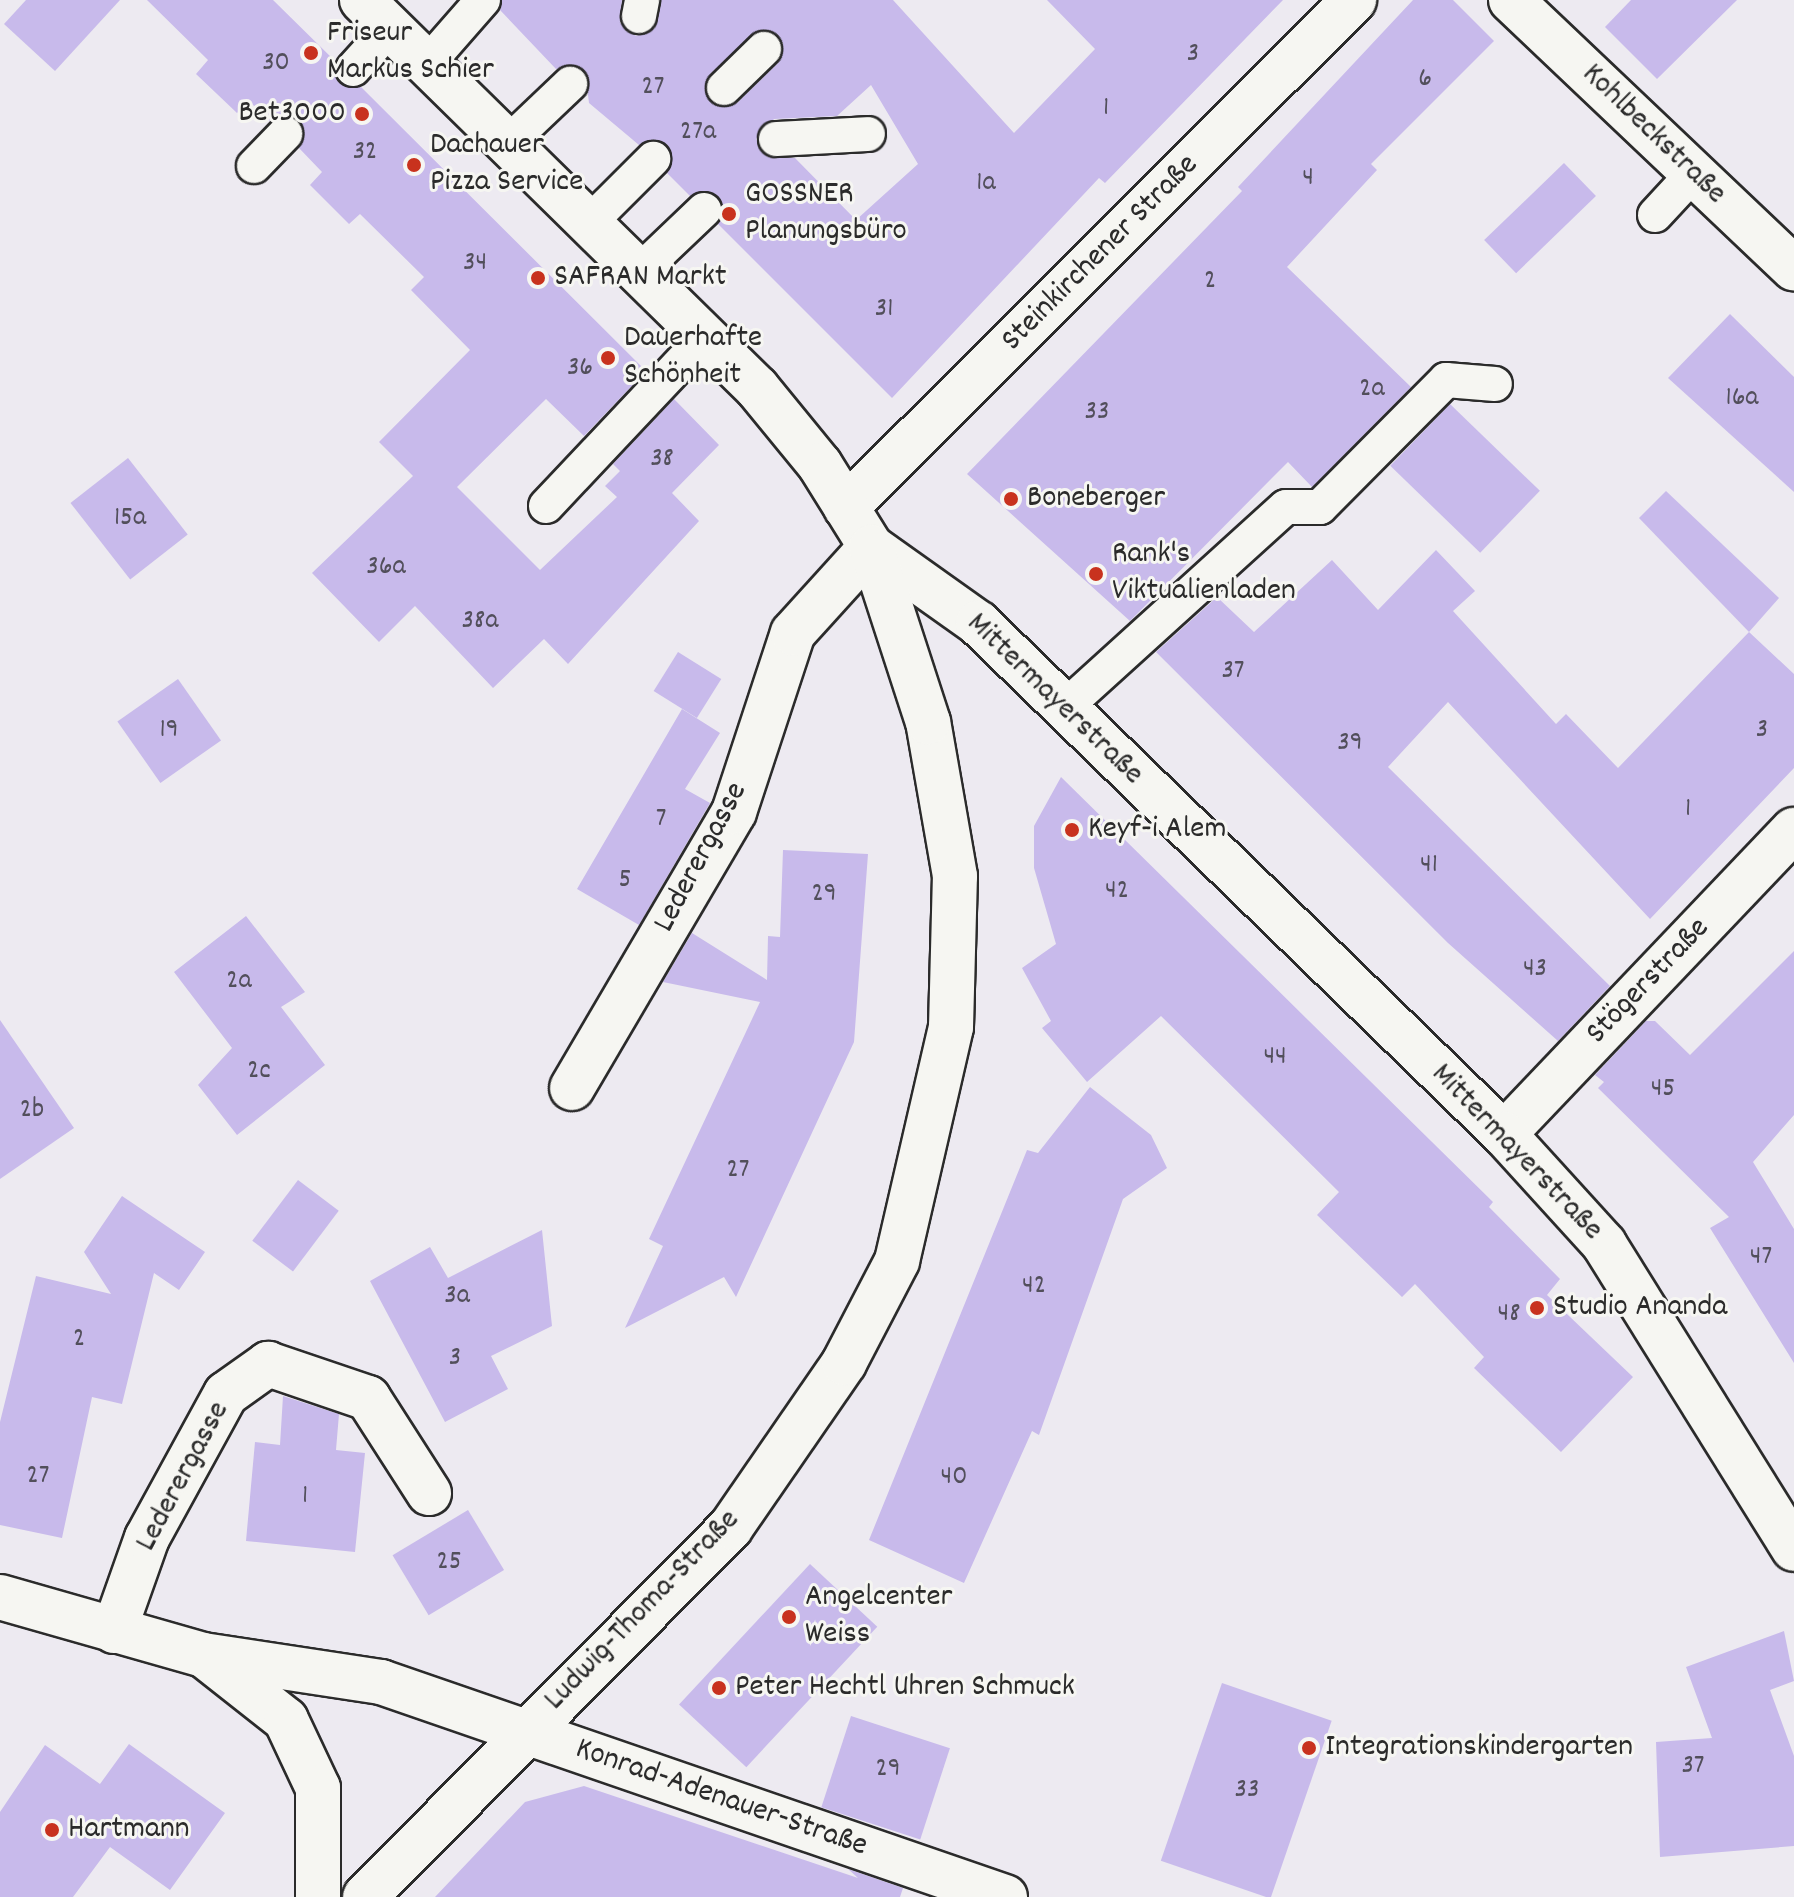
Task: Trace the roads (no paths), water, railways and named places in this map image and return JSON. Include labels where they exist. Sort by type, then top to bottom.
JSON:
[{"type":"street","name":"Steinkirchener Straße","points":[[846,507],[1354,0]]},
{"type":"street","name":"Kohlbeckstraße","points":[[1511,0],[1794,269]]},
{"type":"street","name":"Mittermayerstraße","points":[[376,14],[757,388],[846,507],[871,547],[978,623],[1504,1134],[1604,1244],[1794,1549]]},
{"type":"street","name":"Lederergasse","points":[[572,1088],[734,812],[793,633],[871,547]]},
{"type":"street","name":"Ludwig-Thoma-Straße","points":[[365,1897],[524,1730],[731,1527],[844,1363],[897,1261],[951,1027],[955,876],[928,722],[871,547]]},
{"type":"street","name":"Stögerstraße","points":[[1504,1134],[1794,830]]},
{"type":"street","name":"Lederergasse","points":[[114,1631],[147,1538],[226,1394],[268,1364],[368,1398],[429,1493]]},
{"type":"street","name":"Konrad-Adenauer-Straße","points":[[0,1597],[203,1655],[347,1674],[524,1730],[1005,1897]]},
{"type":"street","name":"Konrad-Adenauer-Straße","points":[[203,1655],[286,1720],[293,1734],[318,1788],[318,1897]]},
{"type":"lane","points":[[427,64],[483,0]]},
{"type":"lane","points":[[353,69],[376,14]]},
{"type":"lane","points":[[724,88],[764,49]]},
{"type":"lane","points":[[508,143],[570,84]]},
{"type":"lane","points":[[254,166],[285,134]]},
{"type":"lane","points":[[776,139],[868,134]]},
{"type":"lane","points":[[589,223],[653,159]]},
{"type":"lane","points":[[1655,215],[1693,174]]},
{"type":"lane","points":[[639,272],[704,210]]},
{"type":"lane","points":[[546,506],[705,337]]},
{"type":"lane","points":[[1064,708],[1286,507],[1320,507],[1446,380],[1495,384]]},
{"type":"place","name":"Friseur Markus Schier","points":[[311,53]]},
{"type":"place","name":"Bet3000","points":[[362,114]]},
{"type":"place","name":"Dachauer Pizza Service","points":[[414,165]]},
{"type":"place","name":"GOSSNER Planungsbüro","points":[[729,214]]},
{"type":"place","name":"SAFRAN Markt","points":[[538,278]]},
{"type":"place","name":"Dauerhafte Schönheit","points":[[608,358]]},
{"type":"place","name":"Boneberger","points":[[1011,499]]},
{"type":"place","name":"Rank's Viktualienladen","points":[[1096,574]]},
{"type":"place","name":"Keyf-i Alem","points":[[1072,830]]},
{"type":"place","name":"Studio Ananda","points":[[1537,1308]]},
{"type":"place","name":"Angelcenter Weiss","points":[[789,1617]]},
{"type":"place","name":"Peter Hechtl Uhren Schmuck","points":[[719,1688]]},
{"type":"place","name":"Integrationskindergarten","points":[[1309,1748]]},
{"type":"place","name":"Hartmann","points":[[52,1830]]}]
